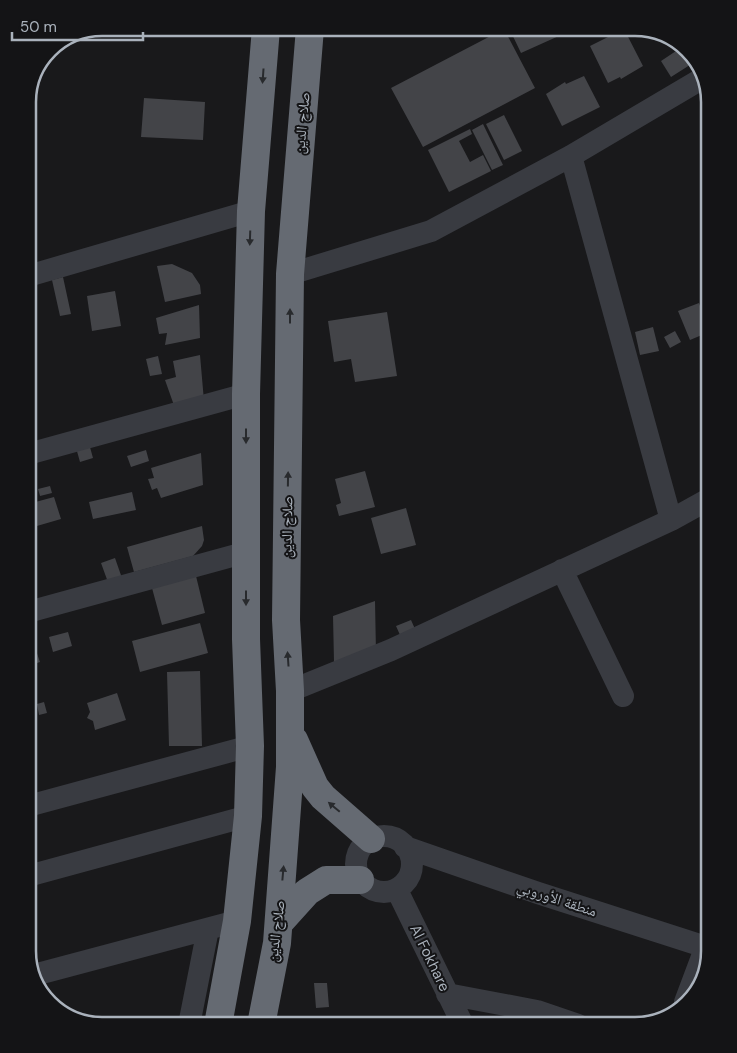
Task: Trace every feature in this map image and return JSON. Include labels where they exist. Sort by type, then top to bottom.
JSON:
[{"type":"highway","points":[[219,1017],[237,921],[248,816],[250,746],[246,639],[246,394],[251,211],[265,36]]},
{"type":"highway","name":"صلاح الدين","points":[[262,1017],[279,923],[288,812],[291,732],[286,620],[290,274],[309,36]]},
{"type":"highway","points":[[291,732],[315,787],[323,797],[371,839]]},
{"type":"highway","points":[[279,923],[307,892],[326,880],[360,880]]},
{"type":"street","points":[[290,274],[431,231],[572,156],[697,82]]},
{"type":"street","points":[[572,156],[671,520]]},
{"type":"street","points":[[36,274],[251,211]]},
{"type":"street","points":[[36,452],[246,394]]},
{"type":"street","points":[[290,691],[391,650],[671,520],[701,504]]},
{"type":"street","points":[[36,610],[246,552]]},
{"type":"street","points":[[562,570],[623,696]]},
{"type":"street","points":[[36,804],[250,746]]},
{"type":"street","points":[[36,874],[248,816]]},
{"type":"street","points":[[390,837],[406,847],[412,863],[407,880],[397,890],[374,891],[360,880],[356,871],[358,853],[371,839],[390,837]]},
{"type":"street","name":"منطقة الأوروبي","points":[[406,847],[538,894],[701,945]]},
{"type":"street","name":"Al Fokhare","points":[[397,890],[458,1017]]},
{"type":"street","points":[[41,974],[237,921]]},
{"type":"street","points":[[191,1017],[208,929]]},
{"type":"street","points":[[447,994],[536,1017]]},
{"type":"building","points":[[491,36],[508,36],[535,88],[423,147],[391,88]]},
{"type":"building","points":[[513,36],[559,36],[521,53]]},
{"type":"building","points":[[610,36],[628,36],[643,66],[621,79],[620,77],[608,83],[590,46]]},
{"type":"building","points":[[676,51],[689,65],[671,77],[661,61]]},
{"type":"building","points":[[584,76],[600,107],[562,126],[546,94],[565,82],[566,84]]},
{"type":"building","points":[[144,98],[205,102],[203,140],[141,137]]},
{"type":"building","points":[[504,115],[522,151],[504,160],[486,124]]},
{"type":"building","points":[[483,124],[503,165],[492,170],[472,130]]},
{"type":"building","points":[[470,129],[472,134],[459,141],[470,162],[483,155],[491,171],[449,192],[428,150]]},
{"type":"building","points":[[172,264],[192,273],[200,285],[201,294],[165,302],[157,266]]},
{"type":"building","points":[[63,277],[71,314],[60,316],[52,280]]},
{"type":"building","points":[[115,291],[121,326],[92,331],[87,296]]},
{"type":"building","points":[[699,303],[701,309],[701,335],[690,340],[678,311]]},
{"type":"building","points":[[199,305],[200,338],[165,345],[167,333],[159,334],[156,318]]},
{"type":"building","points":[[387,312],[397,376],[355,382],[351,359],[334,362],[328,321]]},
{"type":"building","points":[[653,327],[659,351],[640,355],[635,332]]},
{"type":"building","points":[[675,331],[681,342],[670,348],[664,337]]},
{"type":"building","points":[[200,355],[204,401],[176,411],[165,380],[176,377],[173,361]]},
{"type":"building","points":[[158,356],[162,374],[150,376],[146,359]]},
{"type":"building","points":[[88,440],[93,458],[80,462],[75,444]]},
{"type":"building","points":[[146,450],[149,461],[131,467],[127,456]]},
{"type":"building","points":[[201,453],[203,485],[161,498],[157,488],[152,490],[148,479],[154,478],[151,468]]},
{"type":"building","points":[[365,471],[375,507],[339,516],[336,505],[341,503],[335,479]]},
{"type":"building","points":[[50,486],[52,493],[40,496],[38,489]]},
{"type":"building","points":[[132,492],[136,510],[93,519],[89,502]]},
{"type":"building","points":[[54,497],[61,519],[36,526],[36,502]]},
{"type":"building","points":[[406,508],[416,545],[381,554],[371,518]]},
{"type":"building","points":[[202,526],[204,540],[202,546],[193,556],[134,572],[127,547]]},
{"type":"building","points":[[115,558],[123,581],[109,585],[101,563]]},
{"type":"building","points":[[196,576],[205,613],[162,625],[152,588]]},
{"type":"building","points":[[375,601],[376,653],[334,662],[333,616]]},
{"type":"building","points":[[411,620],[415,629],[400,635],[396,626]]},
{"type":"building","points":[[200,623],[208,653],[140,672],[132,641]]},
{"type":"building","points":[[68,632],[72,646],[53,652],[49,637]]},
{"type":"building","points":[[36,650],[40,662],[36,663]]},
{"type":"building","points":[[200,671],[202,746],[169,746],[167,672]]},
{"type":"building","points":[[117,693],[126,720],[95,730],[93,721],[87,718],[90,712],[87,703]]},
{"type":"building","points":[[44,702],[47,713],[39,715],[37,704]]},
{"type":"building","points":[[314,983],[327,983],[329,1007],[316,1008]]}]
